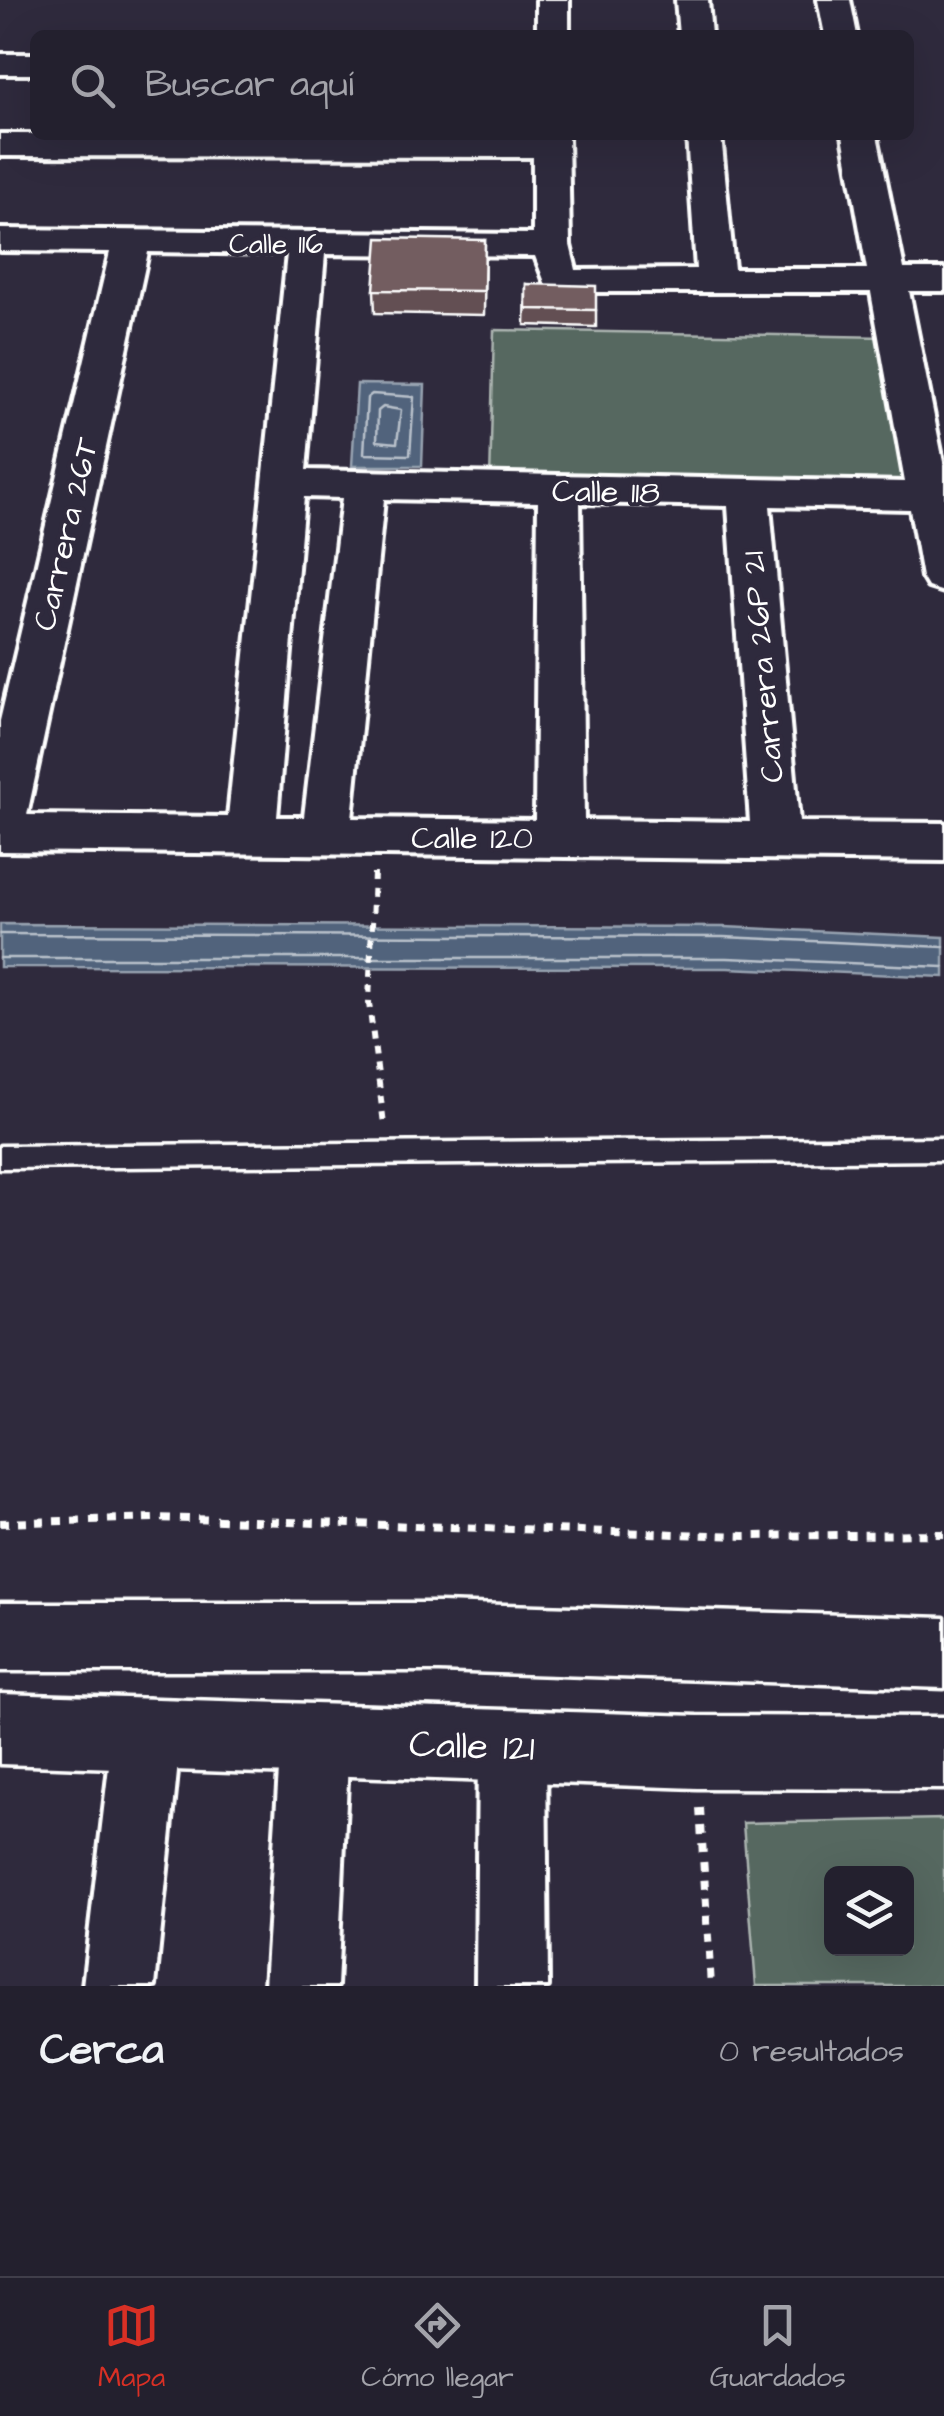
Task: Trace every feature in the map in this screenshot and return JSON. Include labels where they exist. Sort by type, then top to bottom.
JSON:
[{"type":"main road","points":[[0,1637],[439,1636],[944,1653]]},
{"type":"main road","name":"Calle 121","points":[[0,1728],[696,1752],[944,1753]]},
{"type":"street","points":[[552,0],[553,30]]},
{"type":"street","points":[[692,0],[695,30]]},
{"type":"street","points":[[834,0],[840,30]]},
{"type":"street","points":[[0,64],[30,64]]},
{"type":"street","points":[[704,140],[716,280]]},
{"type":"street","points":[[861,140],[944,577]]},
{"type":"street","points":[[0,145],[551,141],[553,257]]},
{"type":"street","name":"Calle 116","points":[[0,240],[308,243],[553,257],[559,277],[575,281],[944,280]]},
{"type":"street","name":"Carrera 26T","points":[[0,825],[131,243]]},
{"type":"street","points":[[251,836],[308,243]]},
{"type":"street","name":"Calle 118","points":[[282,483],[929,496]]},
{"type":"street","points":[[326,836],[364,487]]},
{"type":"street","points":[[559,490],[560,838]]},
{"type":"street","name":"Carrera 26P 21","points":[[748,493],[776,840]]},
{"type":"street","name":"Calle 120","points":[[0,833],[944,842]]},
{"type":"street","points":[[119,1986],[146,1734]]},
{"type":"street","points":[[301,1986],[315,1740]]},
{"type":"street","points":[[512,1746],[512,1986]]},
{"type":"lane","points":[[0,1157],[944,1150]]},
{"type":"path","points":[[372,896],[369,1003],[387,1153]]},
{"type":"path","points":[[0,1522],[155,1518],[744,1536],[944,1534]]},
{"type":"path","points":[[696,1752],[711,1986]]},
{"type":"green space","points":[[494,330],[886,337],[913,490],[490,482]]},
{"type":"green space","points":[[944,1819],[944,1986],[756,1986],[743,1823]]},
{"type":"water","points":[[357,384],[425,385],[422,466],[352,466]]},
{"type":"water","points":[[0,924],[724,927],[944,937],[944,977],[727,968],[0,967]]},
{"type":"building","points":[[378,238],[485,240],[484,291],[374,290]]},
{"type":"building","points":[[526,284],[596,286],[596,310],[526,309]]}]
